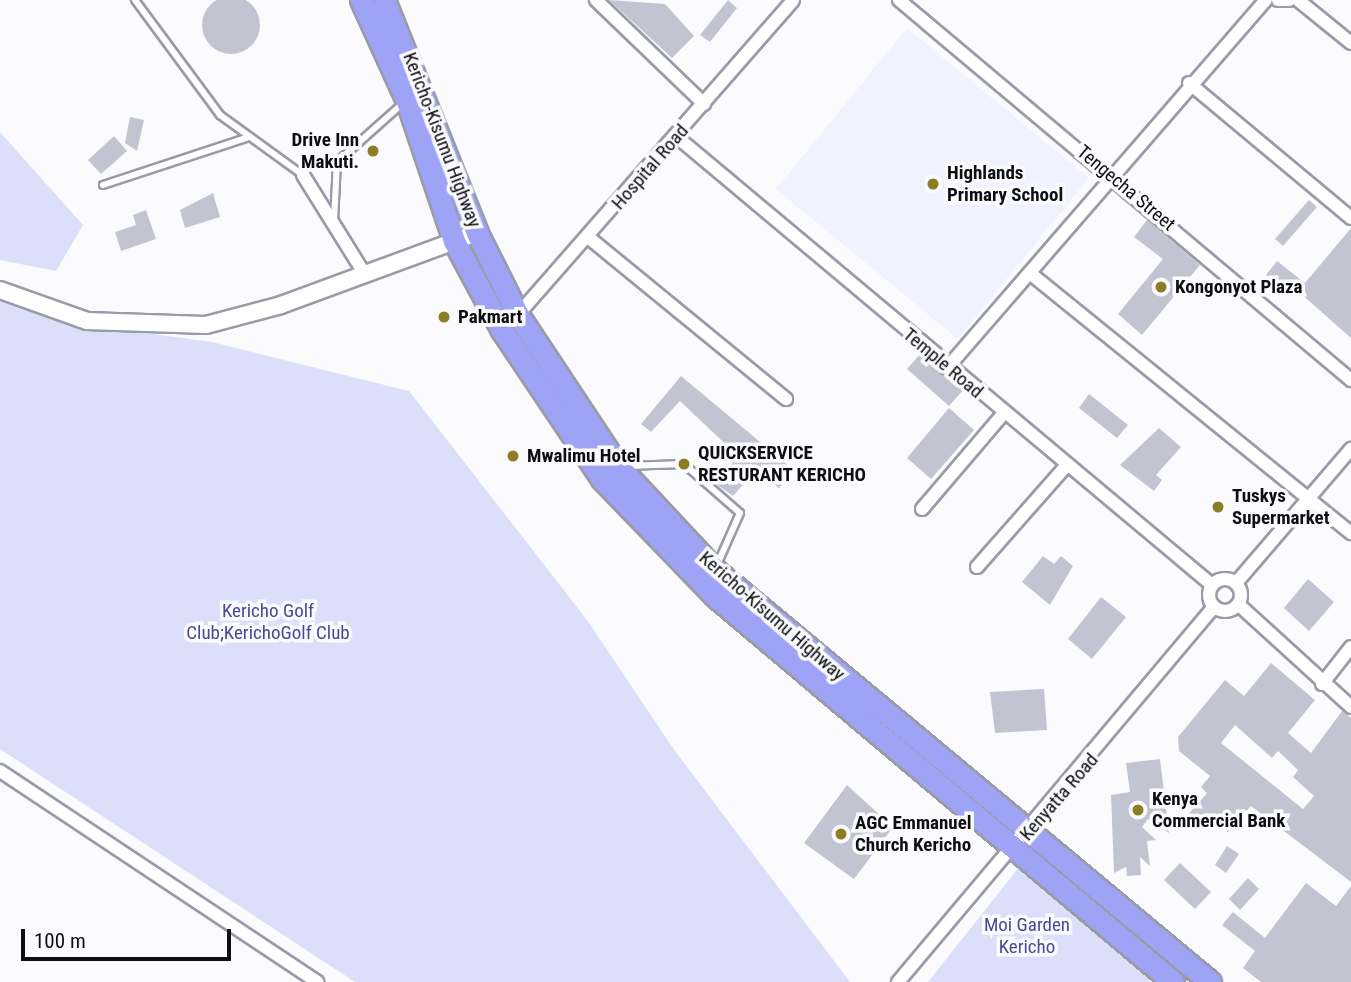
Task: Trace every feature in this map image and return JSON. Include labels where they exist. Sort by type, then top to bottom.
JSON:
[{"type":"highway","name":"Kericho-Kisumu Highway","points":[[361,0],[407,101],[454,241],[510,323],[618,466],[715,570],[1210,982]]},
{"type":"highway","name":"Kericho-Kisumu Highway","points":[[384,0],[510,323],[602,479],[648,534],[1173,982]]},
{"type":"street","points":[[596,0],[704,104]]},
{"type":"street","name":"Hospital Road","points":[[510,323],[677,137],[793,0]]},
{"type":"street","name":"Tengecha Street","points":[[899,0],[1351,380]]},
{"type":"street","points":[[947,368],[1031,274],[1189,83],[1266,0]]},
{"type":"street","points":[[1278,0],[1289,0]]},
{"type":"street","points":[[1298,0],[1351,43]]},
{"type":"street","points":[[1189,83],[1351,218]]},
{"type":"street","name":"Temple Road","points":[[677,137],[947,368],[1212,585]]},
{"type":"street","points":[[303,174],[363,273]]},
{"type":"street","points":[[0,290],[87,321],[162,328],[243,318],[477,233]]},
{"type":"street","points":[[588,237],[786,399]]},
{"type":"street","points":[[1031,274],[1351,533]]},
{"type":"street","points":[[922,509],[1003,414]]},
{"type":"street","points":[[1351,449],[1311,500],[1236,583],[1238,604],[1322,684],[1351,707]]},
{"type":"street","points":[[977,567],[1066,466]]},
{"type":"street","points":[[1236,583],[1221,579],[1212,585],[1214,607],[1228,611],[1238,604]]},
{"type":"street","name":"Kenyatta Road","points":[[898,982],[1030,831],[1214,607]]},
{"type":"street","points":[[1322,684],[1351,647]]},
{"type":"street","points":[[0,771],[317,982]]},
{"type":"lane","points":[[135,0],[220,116],[247,138],[292,162],[303,174]]},
{"type":"lane","points":[[334,225],[337,162],[407,101]]},
{"type":"lane","points":[[103,185],[247,138]]},
{"type":"lane","points":[[618,466],[684,464],[740,513],[715,570]]},
{"type":"shaded area","name":"Highlands Primary School","points":[[907,28],[1089,178],[958,339],[776,189]]},
{"type":"green space","points":[[0,132],[83,225],[56,271],[0,260]]},
{"type":"green space","name":"Kericho Golf Club;KerichoGolf Club","points":[[0,293],[116,329],[212,342],[409,391],[587,620],[675,751],[850,982],[355,982],[0,749]]},
{"type":"green space","name":"Moi Garden Kericho","points":[[1020,866],[1152,982],[928,982]]},
{"type":"building","points":[[231,-4],[247,1],[255,9],[260,25],[255,41],[247,49],[231,54],[215,49],[207,41],[202,25],[207,9],[215,1]]},
{"type":"building","points":[[609,0],[665,4],[694,36],[672,58]]},
{"type":"building","points":[[728,0],[737,8],[710,42],[700,35]]},
{"type":"building","points":[[130,117],[144,120],[137,151],[125,143]]},
{"type":"building","points":[[114,136],[127,151],[101,174],[88,160]]},
{"type":"building","points":[[213,193],[220,217],[185,228],[180,210]]},
{"type":"building","points":[[1309,200],[1317,207],[1283,246],[1275,239]]},
{"type":"building","points":[[146,210],[156,239],[121,251],[115,232],[136,225],[133,215]]},
{"type":"building","name":"Kongonyot Plaza","points":[[1147,220],[1200,265],[1142,335],[1118,314],[1163,259],[1134,237]]},
{"type":"building","points":[[1351,228],[1351,338],[1291,285],[1287,290],[1266,275],[1277,261],[1305,283]]},
{"type":"building","points":[[921,353],[964,389],[949,406],[907,369]]},
{"type":"building","points":[[681,376],[795,471],[779,488],[756,470],[733,496],[716,484],[738,456],[680,401],[651,432],[641,424]]},
{"type":"building","points":[[1089,394],[1128,425],[1117,438],[1079,408]]},
{"type":"building","points":[[949,408],[974,430],[931,479],[907,458]]},
{"type":"building","points":[[1159,428],[1181,447],[1156,475],[1162,480],[1154,491],[1120,465]]},
{"type":"building","points":[[1043,556],[1054,564],[1061,556],[1073,566],[1050,605],[1022,582]]},
{"type":"building","points":[[1308,579],[1334,602],[1309,631],[1284,608]]},
{"type":"building","points":[[1101,597],[1126,617],[1092,659],[1068,639]]},
{"type":"building","points":[[1271,663],[1315,700],[1288,733],[1311,753],[1342,711],[1351,718],[1351,882],[1251,806],[1228,832],[1208,813],[1194,828],[1184,819],[1207,793],[1201,787],[1210,776],[1179,751],[1178,737],[1225,680],[1244,696]],"holes":[[[1235,725],[1272,758],[1278,751],[1298,770],[1293,777],[1314,796],[1303,809],[1221,743]]]},
{"type":"building","points":[[1044,689],[1047,730],[995,733],[990,692]]},
{"type":"building","points":[[1160,759],[1169,833],[1148,819],[1142,827],[1156,840],[1147,841],[1150,866],[1140,857],[1141,875],[1127,876],[1126,867],[1114,873],[1111,795],[1130,792],[1126,763]]},
{"type":"building","points":[[847,785],[893,827],[854,879],[804,843]]},
{"type":"building","points":[[1227,846],[1239,854],[1226,873],[1215,865]]},
{"type":"building","points":[[1180,863],[1211,892],[1195,909],[1164,880]]},
{"type":"building","points":[[1248,878],[1259,889],[1240,910],[1229,899]]},
{"type":"building","points":[[1306,883],[1336,906],[1351,886],[1351,982],[1261,982],[1243,968],[1255,951],[1222,925],[1233,912],[1265,938]]},
{"type":"place","name":"Drive Inn Makuti.","points":[[373,151]]},
{"type":"place","name":"Highlands Primary School","points":[[933,184]]},
{"type":"place","name":"Kongonyot Plaza","points":[[1161,287]]},
{"type":"place","name":"Pakmart","points":[[444,317]]},
{"type":"place","name":"Mwalimu Hotel","points":[[513,456]]},
{"type":"place","name":"QUICKSERVICE RESTURANT KERICHO","points":[[684,464]]},
{"type":"place","name":"Tuskys Supermarket","points":[[1218,507]]},
{"type":"place","name":"Kenya Commercial Bank","points":[[1138,810]]},
{"type":"place","name":"AGC Emmanuel Church Kericho","points":[[841,834]]}]
